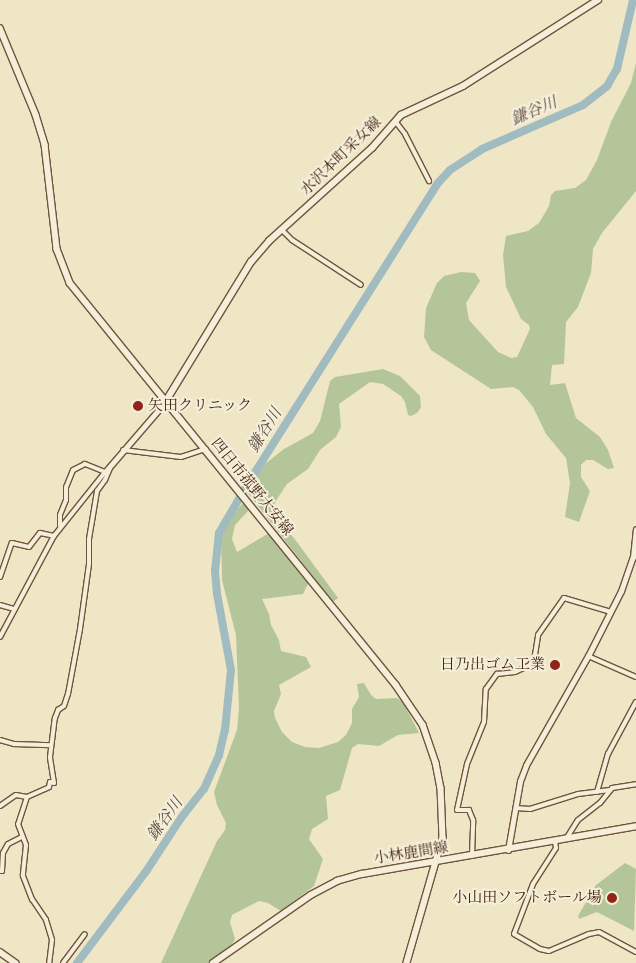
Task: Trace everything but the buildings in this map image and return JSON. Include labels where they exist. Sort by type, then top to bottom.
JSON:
[{"type":"main road","name":"水沢本町采女線","points":[[166,400],[251,262],[269,241],[372,148],[406,110],[462,86],[598,0]]},
{"type":"main road","name":"四日市菰野大安線","points":[[0,28],[30,100],[45,145],[57,249],[63,269],[74,290],[206,449],[420,719],[436,763],[442,788],[443,838],[407,963]]},
{"type":"main road","name":"小林鹿間線","points":[[213,963],[311,895],[337,881],[362,874],[508,850],[636,826]]},
{"type":"main road","points":[[0,952],[16,963]]},
{"type":"street","points":[[395,121],[402,130],[429,181]]},
{"type":"street","points":[[282,230],[292,240],[361,285]]},
{"type":"street","points":[[0,637],[60,526],[166,400]]},
{"type":"street","points":[[123,450],[181,457],[206,449]]},
{"type":"street","points":[[60,526],[60,515],[66,504],[66,487],[73,470],[85,464],[104,472]]},
{"type":"street","points":[[0,806],[16,795],[26,797],[49,787],[50,782],[54,782],[50,758],[55,718],[58,710],[64,706],[68,694],[80,629],[89,564],[89,539],[97,491],[105,480],[112,464]]},
{"type":"street","points":[[508,850],[526,765],[611,612],[630,567],[636,529]]},
{"type":"street","points":[[0,577],[12,543],[29,548],[40,533],[54,536]]},
{"type":"street","points":[[472,856],[473,820],[469,810],[457,810],[467,764],[484,722],[486,690],[497,674],[516,672],[530,665],[535,655],[538,635],[564,598],[611,612]]},
{"type":"street","points":[[0,605],[14,610]]},
{"type":"street","points":[[588,656],[636,677]]},
{"type":"street","points":[[597,792],[608,754],[636,702]]},
{"type":"street","points":[[0,740],[14,744],[51,745]]},
{"type":"street","points":[[516,808],[530,809],[578,794],[636,784]]},
{"type":"street","points":[[566,839],[578,820],[600,803],[610,790]]},
{"type":"street","points":[[26,797],[18,824],[26,845],[23,868],[25,884],[32,899],[46,920],[52,940],[49,963]]},
{"type":"street","points":[[0,872],[2,871],[4,853],[8,844],[22,837]]},
{"type":"street","points":[[555,841],[556,848],[533,884],[514,934],[540,950],[549,951],[589,934],[599,932],[636,952]]},
{"type":"street","points":[[63,963],[85,934]]},
{"type":"street","points":[[222,956],[226,963]]},
{"type":"green space","points":[[636,63],[636,191],[602,233],[593,249],[591,273],[578,307],[566,322],[564,364],[552,365],[550,385],[565,383],[576,418],[600,437],[608,450],[614,468],[608,469],[593,460],[586,460],[581,465],[581,477],[590,491],[579,522],[565,517],[570,483],[566,458],[546,434],[533,407],[519,390],[513,387],[491,389],[431,350],[424,337],[426,308],[437,283],[444,276],[461,272],[475,273],[480,281],[466,303],[469,320],[498,352],[511,358],[517,357],[530,329],[529,325],[521,319],[506,287],[503,255],[506,236],[528,231],[539,223],[549,206],[551,195],[555,191],[575,188],[586,180],[597,160],[611,122],[631,83]]},
{"type":"green space","points":[[383,369],[400,376],[420,396],[421,407],[417,413],[411,416],[408,415],[405,402],[401,396],[383,384],[370,382],[339,404],[341,427],[336,437],[320,450],[308,469],[287,484],[275,502],[277,520],[294,538],[338,598],[333,602],[248,493],[257,470],[284,449],[313,433],[320,421],[330,381],[335,377]]},
{"type":"green space","points":[[243,503],[249,510],[235,525],[232,539],[237,552],[269,533],[309,582],[303,594],[262,599],[269,614],[271,625],[279,640],[281,651],[306,657],[311,667],[279,685],[281,694],[274,711],[275,718],[282,732],[292,742],[305,747],[319,748],[338,742],[346,735],[352,723],[352,709],[359,697],[357,684],[364,683],[371,695],[376,699],[397,698],[403,702],[419,733],[398,735],[379,746],[358,744],[352,748],[340,790],[326,796],[328,819],[312,829],[309,839],[323,859],[314,886],[281,911],[268,903],[259,901],[232,915],[230,922],[235,939],[231,946],[208,963],[161,963],[217,841],[225,830],[226,823],[217,805],[214,792],[237,730],[239,708],[236,635],[222,580],[221,538],[231,516]]},
{"type":"green space","name":"小山田ソフトボール場","points":[[625,863],[636,869],[634,931],[597,912],[579,919],[578,916],[596,885]]},
{"type":"waterway","name":"鎌谷川","points":[[77,963],[147,870],[181,818],[204,789],[219,755],[225,730],[231,670],[217,594],[215,571],[219,533],[247,485],[438,183],[450,170],[482,149],[583,105],[607,86],[617,69],[633,0]]},
{"type":"place","name":"矢田クリニック","points":[[138,406]]},
{"type":"place","name":"日乃出ゴム工業","points":[[555,665]]},
{"type":"place","name":"小山田ソフトボール場","points":[[612,898]]}]
